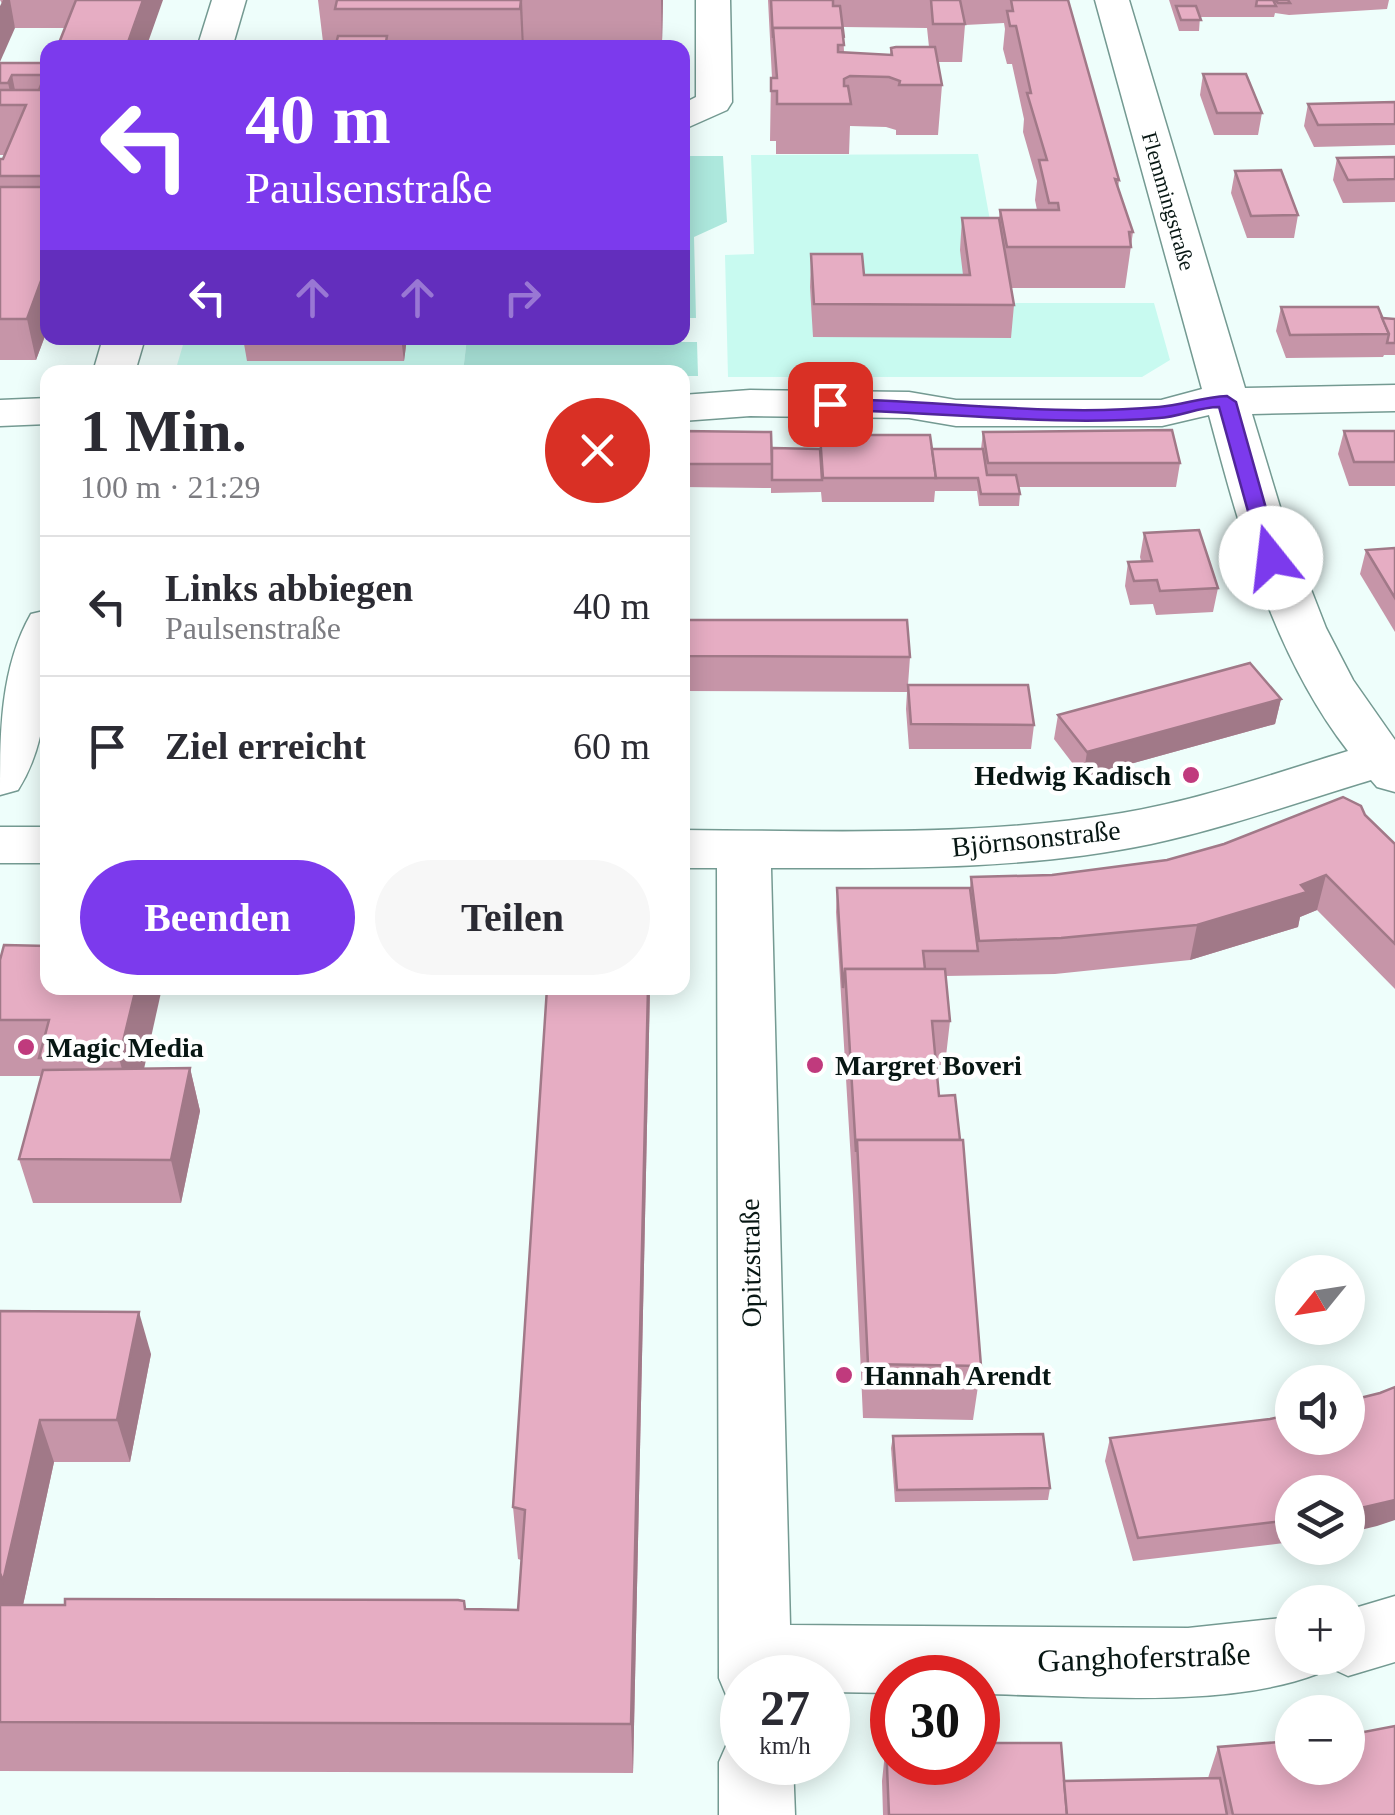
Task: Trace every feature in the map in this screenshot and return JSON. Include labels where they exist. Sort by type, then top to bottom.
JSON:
[{"type":"street","points":[[216,40],[229,0]]},
{"type":"street","points":[[690,115],[714,102],[713,0]]},
{"type":"street","name":"Flemmingstraße","points":[[1112,0],[1271,558],[1306,637],[1387,767]]},
{"type":"street","points":[[690,407],[750,403],[909,405],[956,413],[1162,413],[1202,402],[1395,398]]},
{"type":"street","points":[[0,412],[40,410]]},
{"type":"street","points":[[0,778],[40,651]]},
{"type":"street","name":"Björnsonstraße","points":[[690,848],[1009,845],[1119,832],[1387,767]]},
{"type":"street","points":[[0,845],[40,845]]},
{"type":"street","name":"Opitzstraße","points":[[744,849],[755,1655]]},
{"type":"street","points":[[1365,1638],[1395,1629]]},
{"type":"street","name":"Ganghoferstraße","points":[[850,1667],[1188,1662],[1275,1652]]},
{"type":"street","points":[[756,1785],[757,1815]]},
{"type":"shaded area","points":[[978,154],[1005,303],[1154,303],[1170,360],[1142,377],[728,377],[725,255],[754,254],[751,155]]},
{"type":"shaded area","points":[[690,156],[723,156],[727,222],[694,237],[696,318],[690,318]]},
{"type":"shaded area","points":[[697,342],[698,376],[690,376],[690,365],[464,365],[466,345]]},
{"type":"shaded area","points":[[183,345],[466,345],[464,365],[177,365]]},
{"type":"building","points":[[76,0],[143,0],[129,40],[60,40]]},
{"type":"building","points":[[337,0],[521,0],[520,9],[335,9]]},
{"type":"building","points":[[771,0],[833,0],[833,6],[840,6],[844,38],[842,28],[773,28],[773,38]]},
{"type":"building","points":[[931,0],[960,0],[965,24],[933,24]]},
{"type":"building","points":[[1011,0],[1068,0],[1119,180],[1115,179],[1133,232],[1129,232],[1131,247],[1007,247],[1000,210],[1059,210],[1058,203],[1049,203],[1039,160],[1047,160],[1027,93],[1031,93],[1016,26],[1010,26],[1007,11],[1013,11]]},
{"type":"building","points":[[1257,0],[1273,0],[1276,6],[1256,6]]},
{"type":"building","points":[[1176,6],[1196,6],[1201,20],[1181,20]]},
{"type":"building","points":[[773,28],[842,28],[844,45],[838,45],[838,52],[892,55],[891,48],[896,47],[935,47],[942,85],[899,85],[900,81],[889,77],[850,76],[844,79],[844,86],[848,86],[851,104],[777,104],[777,91],[771,91],[771,78],[777,78]]},
{"type":"building","points":[[338,36],[387,36],[386,40],[337,40]]},
{"type":"building","points":[[0,63],[40,63],[40,75],[12,75],[8,83],[0,83]]},
{"type":"building","points":[[1203,74],[1246,74],[1262,113],[1217,113]]},
{"type":"building","points":[[0,90],[40,90],[40,176],[0,176],[0,159],[26,105],[0,105]]},
{"type":"building","points":[[1395,102],[1395,124],[1318,125],[1308,104]]},
{"type":"building","points":[[1395,157],[1395,179],[1348,180],[1337,158]]},
{"type":"building","points":[[1281,170],[1298,215],[1251,216],[1235,171]]},
{"type":"building","points":[[0,187],[40,187],[40,284],[27,319],[0,319]]},
{"type":"building","points":[[962,218],[999,218],[1014,305],[814,304],[811,254],[862,254],[864,275],[970,275]]},
{"type":"building","points":[[1281,307],[1378,307],[1389,334],[1290,335]]},
{"type":"building","points":[[1382,318],[1395,319],[1395,343],[1387,343],[1389,334]]},
{"type":"building","points":[[1172,430],[1180,463],[988,463],[983,432]]},
{"type":"building","points":[[690,431],[771,432],[772,464],[690,464]]},
{"type":"building","points":[[1344,431],[1395,431],[1395,462],[1354,462]]},
{"type":"building","points":[[820,435],[930,435],[936,478],[823,478]]},
{"type":"building","points":[[772,448],[820,449],[822,480],[772,480]]},
{"type":"building","points":[[932,449],[983,449],[987,475],[1016,475],[1020,494],[981,494],[978,478],[936,478]]},
{"type":"building","points":[[1199,530],[1218,588],[1160,591],[1157,580],[1134,581],[1128,562],[1152,561],[1144,533]]},
{"type":"building","points":[[1395,548],[1395,598],[1366,550]]},
{"type":"building","points":[[690,620],[907,620],[910,657],[690,656]]},
{"type":"building","points":[[1250,663],[1281,699],[1087,752],[1058,715]]},
{"type":"building","points":[[908,685],[1028,685],[1034,725],[911,724]]},
{"type":"building","points":[[1343,797],[1361,806],[1365,815],[1395,844],[1395,944],[1326,875],[1301,885],[1307,892],[1197,925],[1061,938],[979,941],[971,877],[1052,875],[1167,860],[1224,844]]},
{"type":"building","points":[[837,888],[970,888],[978,951],[923,951],[925,969],[845,969],[843,988]]},
{"type":"building","points":[[4,945],[40,946],[40,995],[134,995],[119,1058],[39,1058],[49,1020],[0,1020],[0,960]]},
{"type":"building","points":[[845,969],[945,969],[950,1021],[932,1021],[939,1096],[955,1095],[960,1140],[857,1140],[856,1152]]},
{"type":"building","points":[[547,995],[648,995],[631,1724],[0,1722],[0,1605],[65,1605],[65,1599],[458,1600],[464,1601],[465,1609],[518,1610],[525,1510],[513,1507]]},
{"type":"building","points":[[190,1068],[171,1160],[19,1159],[43,1070]]},
{"type":"building","points":[[857,1140],[963,1140],[981,1366],[868,1364]]},
{"type":"building","points":[[0,1311],[139,1312],[117,1420],[40,1420],[3,1581],[0,1573]]},
{"type":"building","points":[[1395,1387],[1395,1500],[1365,1507],[1365,1475],[1275,1475],[1275,1522],[1138,1538],[1110,1438],[1275,1418],[1275,1455],[1365,1455],[1365,1397]]},
{"type":"building","points":[[1043,1434],[1050,1488],[897,1490],[893,1436]]},
{"type":"building","points":[[1395,1726],[1395,1815],[1233,1815],[1218,1747],[1275,1742],[1275,1785],[1365,1785],[1365,1732]]},
{"type":"building","points":[[1000,1743],[1061,1743],[1067,1815],[889,1815],[888,1785],[1000,1785]]},
{"type":"building","points":[[1220,1778],[1227,1815],[1067,1815],[1064,1781]]},
{"type":"place","name":"Hedwig Kadisch","points":[[1191,775]]},
{"type":"place","name":"Magic Media","points":[[26,1047]]},
{"type":"place","name":"Margret Boveri","points":[[815,1065]]},
{"type":"place","name":"Hannah Arendt","points":[[844,1375]]},
{"type":"route","points":[[830,404],[909,405],[956,413],[1162,413],[1202,402],[1227,402],[1271,558]]}]
